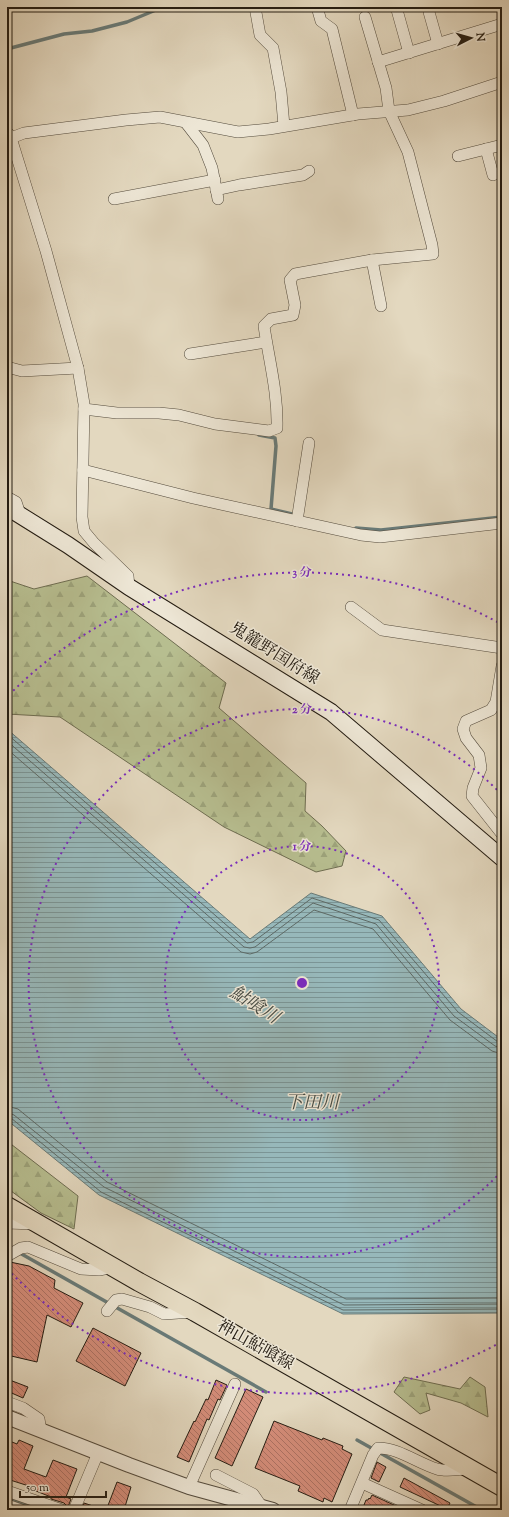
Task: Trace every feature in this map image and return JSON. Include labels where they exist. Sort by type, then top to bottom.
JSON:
[{"type":"main road","name":"鬼籠野国府線","points":[[13,511],[129,587],[331,712],[502,858]]},
{"type":"main road","name":"神山鮎喰線","points":[[7,1206],[502,1486]]},
{"type":"street","points":[[255,7],[260,35],[273,48],[281,92],[284,126]]},
{"type":"street","points":[[317,7],[321,21],[332,29],[353,115]]},
{"type":"street","points":[[397,10],[409,53]]},
{"type":"street","points":[[429,12],[438,44]]},
{"type":"street","points":[[84,409],[117,413],[159,413],[180,415],[215,424],[269,431],[277,428],[273,376],[264,326],[271,319],[293,315],[295,305],[290,280],[295,274],[372,260],[433,254],[408,152],[390,111],[386,88],[365,17]]},
{"type":"street","points":[[378,62],[502,24]]},
{"type":"street","points":[[129,587],[128,576],[94,543],[84,531],[82,517],[84,409],[78,368],[46,251],[9,135],[126,120],[160,118],[238,132],[353,115],[408,110],[444,101],[502,82]]},
{"type":"street","points":[[186,122],[203,145],[212,168],[216,190]]},
{"type":"street","points":[[458,156],[502,145]]},
{"type":"street","points":[[486,149],[493,175]]},
{"type":"street","points":[[114,198],[216,190],[239,185],[303,176],[310,171]]},
{"type":"street","points":[[372,260],[381,306]]},
{"type":"street","points":[[190,354],[266,342]]},
{"type":"street","points":[[7,367],[22,371],[78,368]]},
{"type":"street","points":[[297,521],[309,443]]},
{"type":"street","points":[[83,470],[193,498],[361,535],[380,537],[502,523]]},
{"type":"street","points":[[7,497],[16,502],[13,511]]},
{"type":"street","points":[[351,607],[382,630],[502,648]]},
{"type":"street","points":[[502,666],[496,702],[491,710],[466,721],[463,729],[466,738],[479,755],[481,768],[473,788],[472,796],[502,834]]},
{"type":"street","points":[[7,1223],[40,1224]]},
{"type":"street","points":[[8,1256],[21,1248],[28,1247],[81,1268],[99,1270],[114,1267]]},
{"type":"street","points":[[107,1311],[116,1300],[122,1299],[150,1307],[164,1314],[194,1312]]},
{"type":"street","points":[[189,1487],[235,1384]]},
{"type":"street","points":[[7,1402],[23,1408],[39,1419],[41,1431]]},
{"type":"street","points":[[7,1417],[189,1487],[268,1508]]},
{"type":"street","points":[[350,1510],[376,1452],[385,1448],[438,1470],[473,1469]]},
{"type":"street","points":[[74,1510],[98,1453]]},
{"type":"street","points":[[216,1475],[253,1494],[268,1508]]},
{"type":"street","points":[[362,1483],[422,1510]]},
{"type":"street","points":[[7,1491],[62,1510]]},
{"type":"street","points":[[7,1505],[20,1510]]},
{"type":"green space","points":[[87,576],[226,683],[219,708],[306,783],[305,811],[346,851],[342,866],[316,872],[224,827],[60,717],[7,714],[7,580],[34,589]]},
{"type":"green space","points":[[7,1141],[78,1196],[74,1229],[41,1213],[7,1188]]},
{"type":"green space","points":[[404,1377],[460,1389],[470,1377],[485,1387],[488,1417],[461,1403],[426,1393],[430,1410],[420,1414],[394,1392]]},
{"type":"water","name":"下田川","points":[[7,729],[250,939],[311,893],[382,916],[461,1009],[502,1040],[502,1313],[343,1314],[99,1195],[7,1120]]},
{"type":"building","points":[[10,1262],[29,1266],[55,1280],[54,1288],[83,1303],[71,1327],[47,1315],[37,1362],[7,1355],[7,1279]]},
{"type":"building","points":[[93,1328],[141,1353],[125,1386],[76,1361]]},
{"type":"building","points":[[7,1379],[28,1387],[23,1398],[7,1391]]},
{"type":"building","points":[[216,1380],[227,1385],[220,1400],[218,1399],[209,1420],[207,1419],[189,1462],[177,1457],[194,1421],[195,1422],[206,1399],[208,1400]]},
{"type":"building","points":[[246,1389],[263,1397],[232,1466],[215,1458]]},
{"type":"building","points":[[274,1421],[322,1440],[323,1438],[343,1446],[342,1449],[352,1454],[332,1502],[324,1498],[323,1502],[298,1491],[300,1486],[255,1468]]},
{"type":"building","points":[[7,1440],[17,1444],[19,1440],[33,1446],[24,1469],[46,1477],[53,1460],[77,1469],[66,1497],[71,1499],[68,1507],[64,1503],[51,1499],[51,1497],[31,1489],[32,1487],[7,1479]]},
{"type":"building","points":[[377,1462],[386,1467],[379,1482],[371,1478]]},
{"type":"building","points":[[404,1478],[450,1503],[447,1509],[400,1487]]},
{"type":"building","points":[[117,1482],[131,1487],[124,1510],[107,1508]]},
{"type":"building","points":[[372,1495],[405,1510],[362,1510],[366,1500],[369,1498],[370,1499]]},
{"type":"building","points":[[84,1503],[99,1508],[99,1510],[82,1510]]},
{"type":"waterway","points":[[7,49],[64,34],[92,31],[127,22],[163,7]]},
{"type":"waterway","points":[[259,435],[275,438],[276,446],[271,509],[292,514]]},
{"type":"waterway","points":[[356,528],[381,530],[502,517]]},
{"type":"waterway","points":[[18,1252],[266,1392]]},
{"type":"waterway","points":[[357,1440],[482,1510]]},
{"type":"waterway","points":[[7,1497],[43,1510]]},
{"type":"water label","name":"鮎喰川","points":[[254,1006]]}]
